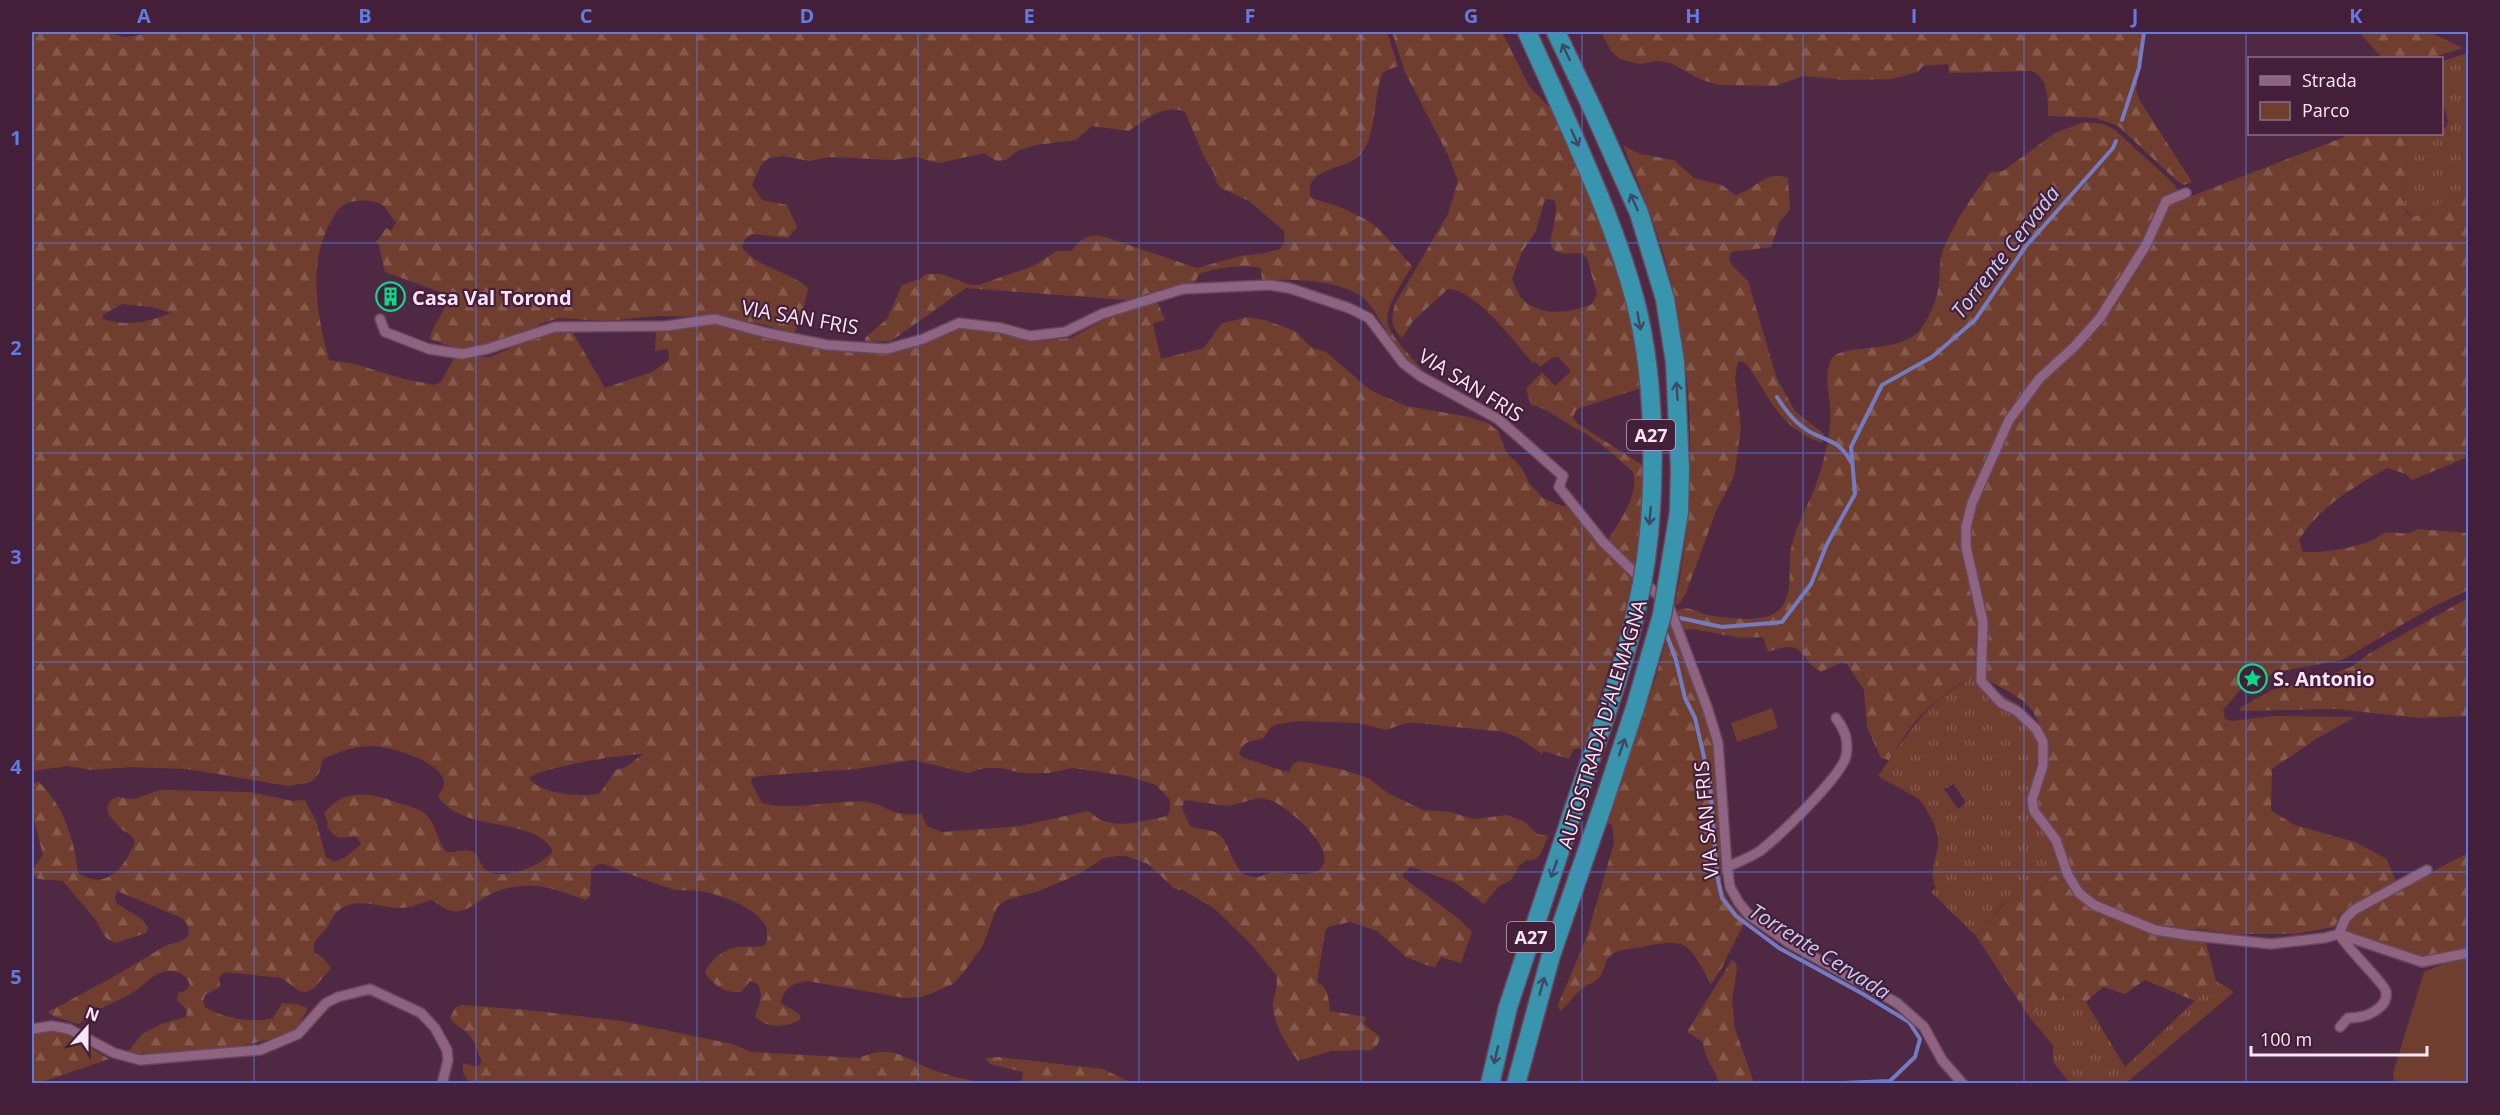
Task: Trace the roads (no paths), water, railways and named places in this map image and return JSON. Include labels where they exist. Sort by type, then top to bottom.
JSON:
[{"type":"highway","name":"AUTOSTRADA D'ALEMAGNA","points":[[1490,1083],[1508,1006],[1611,699],[1637,607],[1646,562],[1651,507],[1651,412],[1646,360],[1633,292],[1611,221],[1527,32]]},
{"type":"highway","name":"AUTOSTRADA D'ALEMAGNA","points":[[1516,1083],[1551,956],[1635,708],[1662,615],[1679,512],[1680,469],[1675,362],[1665,298],[1639,213],[1556,32]]},
{"type":"street","points":[[2186,194],[2166,201],[2146,245],[2100,318],[2074,347],[2039,379],[2010,420],[1972,504],[1966,527],[1966,547],[1983,622],[1981,681],[2001,703],[2017,711],[2036,729],[2043,742],[2043,765],[2032,800],[2034,811],[2056,840],[2063,864],[2079,893],[2094,905],[2155,930],[2187,935],[2271,944],[2339,934],[2422,962],[2469,953]]},
{"type":"street","name":"VIA SAN FRIS","points":[[380,319],[385,332],[429,350],[462,354],[487,349],[555,327],[666,326],[715,319],[767,333],[827,345],[887,349],[923,339],[959,323],[1001,328],[1030,336],[1065,332],[1101,314],[1183,289],[1269,285],[1289,288],[1349,308],[1369,318],[1394,353],[1420,376],[1498,419],[1530,445],[1563,476],[1559,487],[1603,542],[1669,606],[1707,707],[1718,744],[1726,867],[1730,887],[1749,915],[1789,944],[1897,1003],[1904,1014],[1924,1027],[1942,1060],[1963,1083]]},
{"type":"street","points":[[1726,867],[1760,850],[1833,778],[1845,759],[1848,745],[1844,730],[1836,718]]},
{"type":"street","points":[[2339,934],[2345,919],[2354,910],[2427,870]]},
{"type":"street","points":[[2339,934],[2368,971],[2384,984],[2387,993],[2385,1003],[2378,1010],[2356,1018],[2348,1018],[2340,1027]]},
{"type":"street","points":[[32,1029],[47,1026],[69,1029],[114,1053],[140,1059],[260,1050],[297,1034],[326,1003],[338,997],[370,989],[421,1013],[435,1028],[447,1050],[448,1060],[442,1083]]},
{"type":"waterway","name":"Torrente Cervada","points":[[2122,120],[2139,68],[2144,32]]},
{"type":"waterway","name":"Torrente Cervada","points":[[1680,618],[1722,627],[1782,622],[1811,584],[1827,544],[1855,494],[1851,447],[1882,385],[1932,357],[1975,320],[2026,246],[2113,148],[2116,141]]},
{"type":"waterway","points":[[1777,397],[1800,425],[1838,445],[1851,462]]},
{"type":"waterway","name":"Torrente Cervada","points":[[1665,630],[1676,660],[1685,698],[1695,718],[1710,783],[1717,875],[1722,898],[1736,916],[1779,948],[1909,1022],[1920,1039],[1915,1057],[1890,1081],[1820,1084]]},
{"type":"place","name":"Casa Val Torond","points":[[391,297]]},
{"type":"place","name":"S. Antonio","points":[[2252,678]]}]
